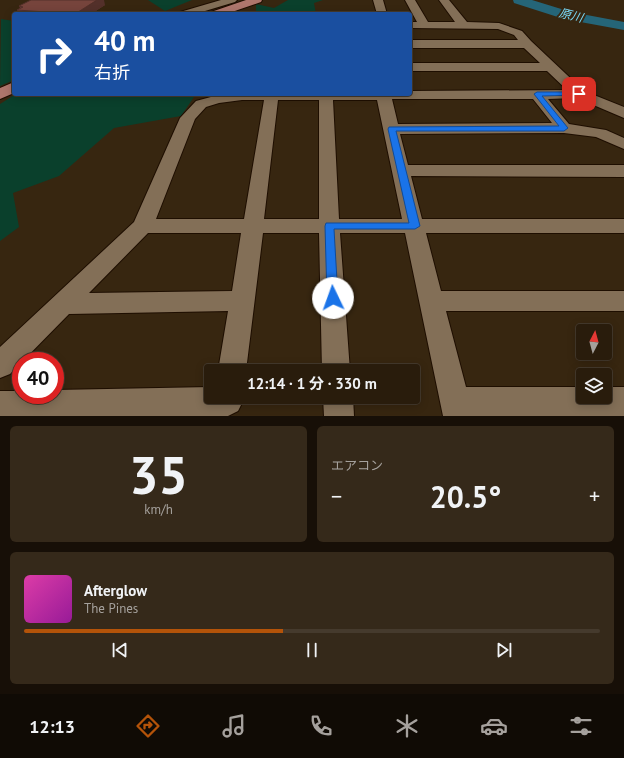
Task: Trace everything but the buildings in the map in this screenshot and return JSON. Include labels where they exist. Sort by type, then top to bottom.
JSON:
[{"type":"main road","points":[[221,12],[257,0]]},
{"type":"main road","points":[[0,94],[12,88]]},
{"type":"street","points":[[191,12],[232,0]]},
{"type":"street","points":[[378,0],[381,12]]},
{"type":"street","points":[[410,0],[424,25]]},
{"type":"street","points":[[444,0],[463,25]]},
{"type":"street","points":[[412,25],[499,26],[518,33],[526,44],[579,94],[624,113]]},
{"type":"street","points":[[412,44],[526,44]]},
{"type":"street","points":[[412,67],[550,67]]},
{"type":"street","points":[[412,94],[579,94]]},
{"type":"street","points":[[537,94],[564,128]]},
{"type":"street","points":[[0,365],[143,226],[188,118],[201,104],[217,99],[242,96]]},
{"type":"street","points":[[233,364],[272,96]]},
{"type":"street","points":[[326,96],[329,226],[336,364]]},
{"type":"street","points":[[384,96],[415,226],[456,408],[624,402]]},
{"type":"street","points":[[392,129],[564,128],[600,133],[624,144]]},
{"type":"street","points":[[401,170],[624,171]]},
{"type":"street","points":[[143,226],[624,226]]},
{"type":"street","points":[[63,304],[241,301]]},
{"type":"street","points":[[431,301],[624,302]]},
{"type":"street","points":[[338,404],[339,416]]},
{"type":"street","points":[[0,406],[228,405]]},
{"type":"green space","points":[[148,0],[192,0],[165,11]]},
{"type":"green space","points":[[288,0],[323,0],[314,3],[316,12],[256,12],[256,4],[274,8]]},
{"type":"green space","points":[[1,19],[12,21],[12,81],[0,86]]},
{"type":"green space","points":[[13,96],[195,96],[181,116],[114,128],[59,176],[13,193],[19,227],[0,241],[0,104]]},
{"type":"waterway","name":"原川","points":[[519,0],[569,16],[624,26]]},
{"type":"route","points":[[333,298],[329,226],[415,226],[392,129],[564,128],[537,94],[579,94]]}]
